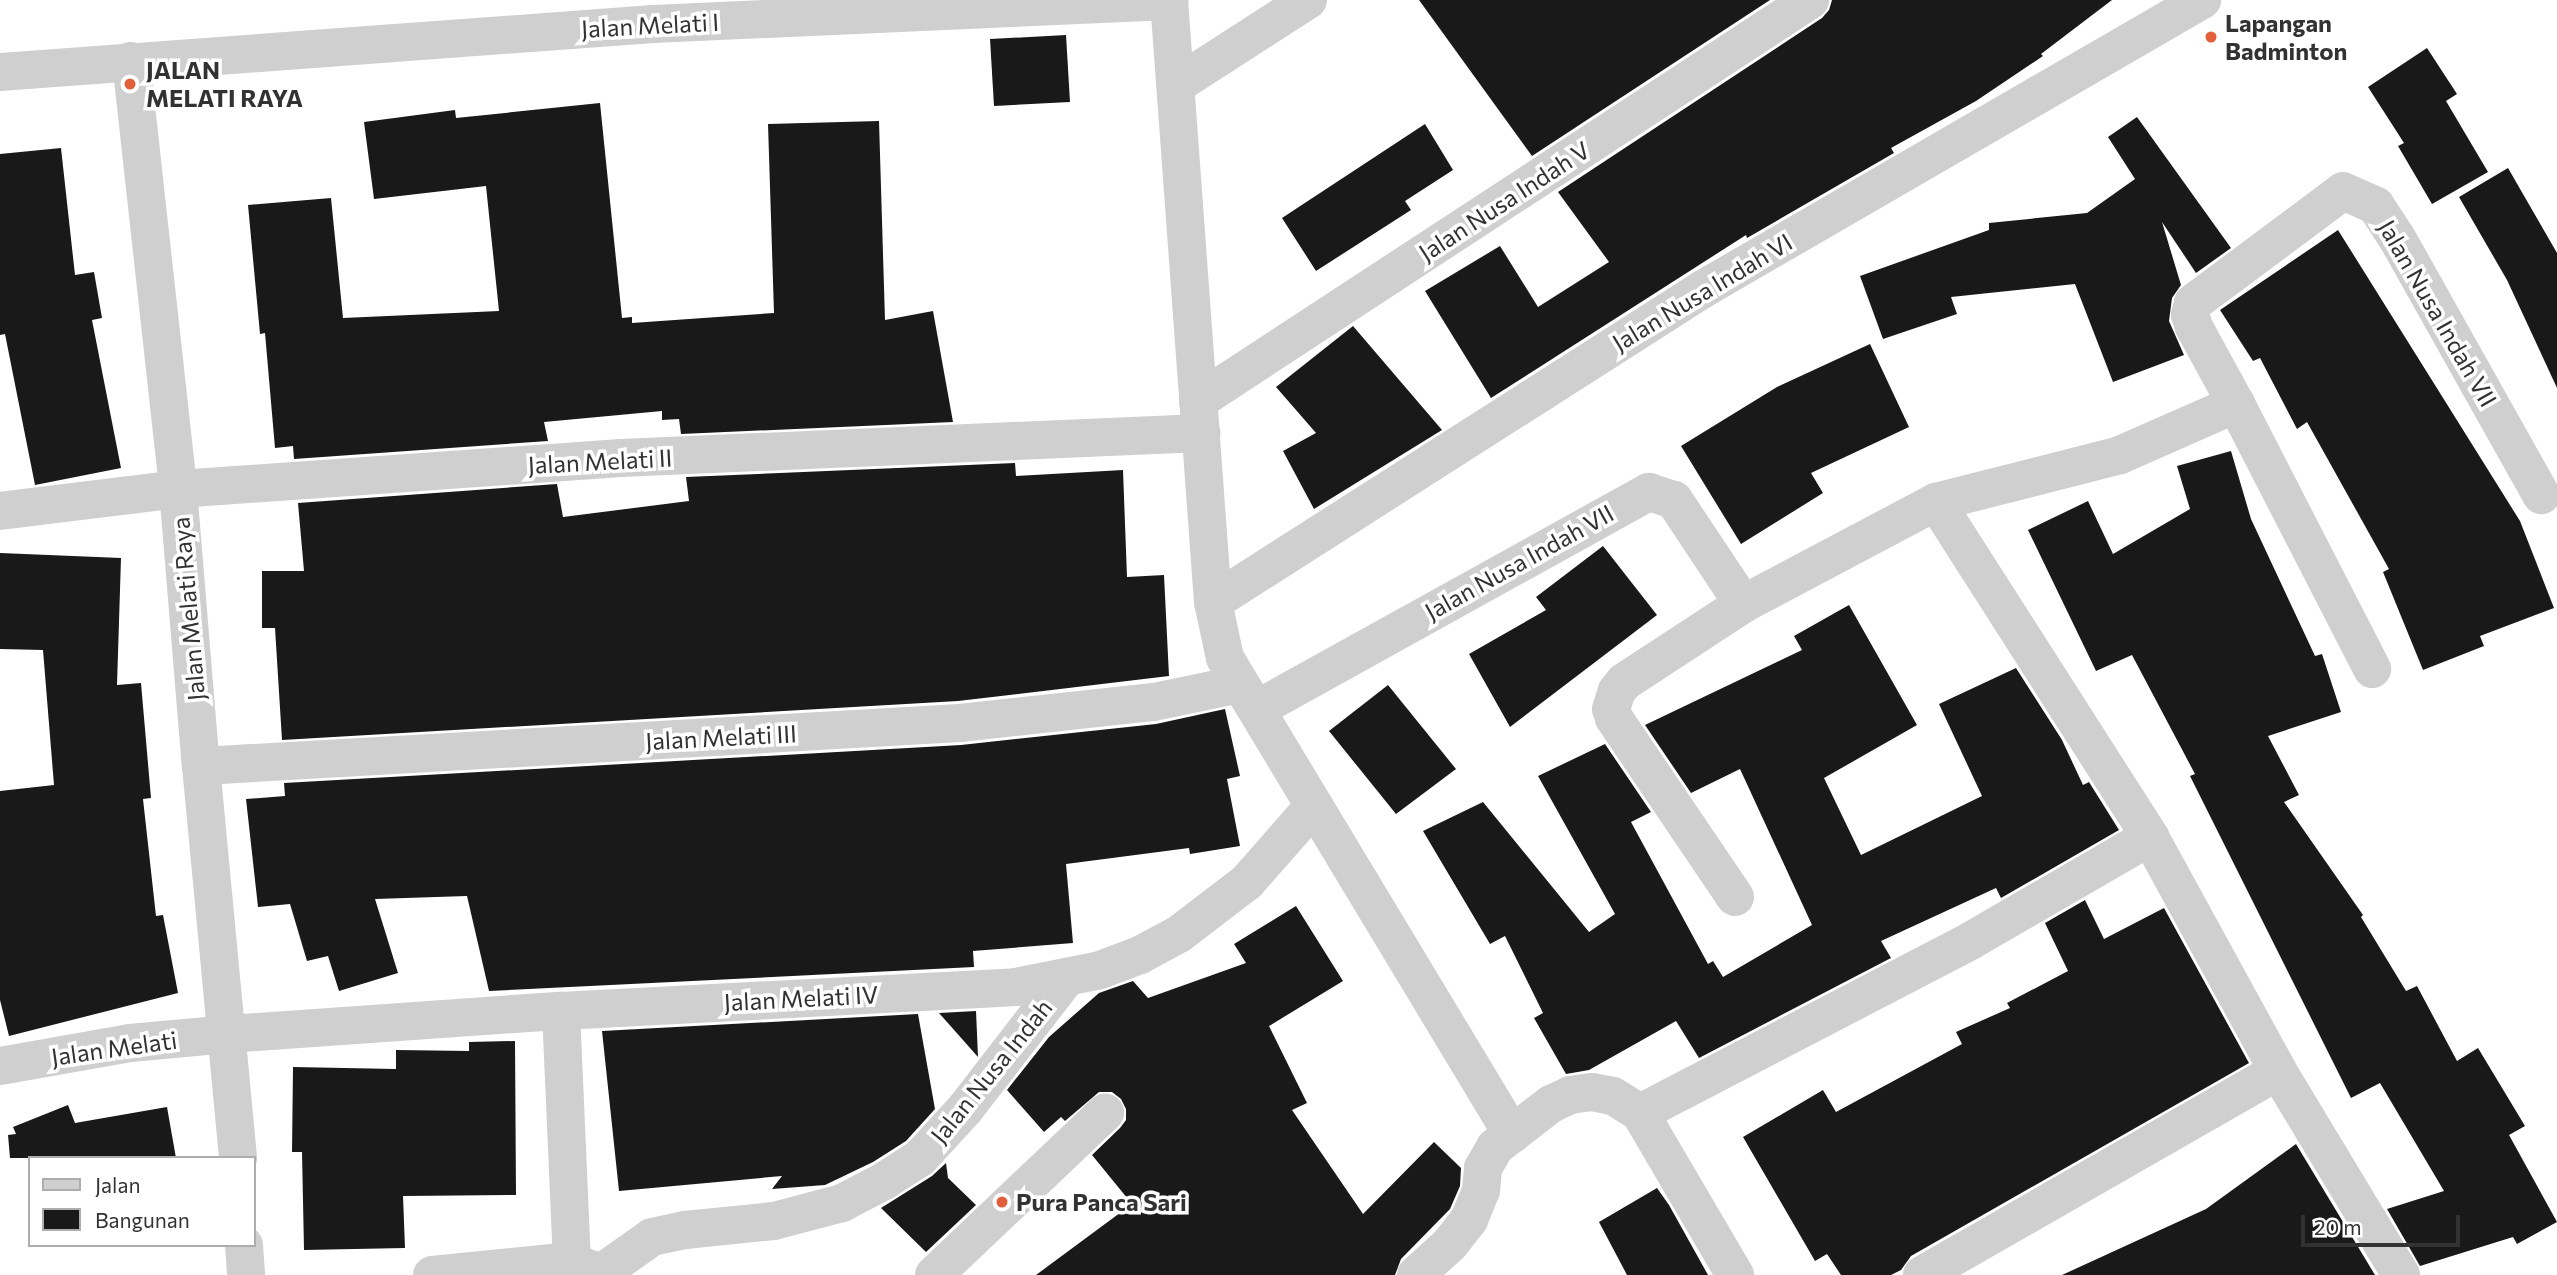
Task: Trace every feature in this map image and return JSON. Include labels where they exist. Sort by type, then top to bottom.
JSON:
[{"type":"street","points":[[1176,85],[1308,0]]},
{"type":"street","name":"Jalan Nusa Indah V","points":[[1200,417],[1810,0]]},
{"type":"street","name":"Jalan Nusa Indah VI","points":[[1213,602],[1703,289],[2202,0]]},
{"type":"street","points":[[1169,1],[1213,602],[1216,627],[1225,659],[1512,1134]]},
{"type":"street","name":"Jalan Melati I","points":[[0,72],[651,12],[1169,1]]},
{"type":"street","name":"Jalan Melati Raya","points":[[131,61],[178,489],[238,1156]]},
{"type":"street","name":"Jalan Nusa Indah VII","points":[[2372,669],[2194,327],[2190,314],[2193,303],[2343,191],[2376,206],[2397,238],[2541,495]]},
{"type":"street","points":[[1735,897],[1614,718],[1611,709],[1617,691],[1624,682],[1743,604],[1936,502],[2120,455],[2236,404]]},
{"type":"street","name":"Jalan Melati II","points":[[0,511],[178,489],[1200,417]]},
{"type":"street","name":"Jalan Nusa Indah VII","points":[[1248,696],[1649,492],[1674,500],[1743,604]]},
{"type":"street","points":[[1936,502],[2150,837],[2278,1071],[2401,1275]]},
{"type":"street","name":"Jalan Melati III","points":[[201,766],[960,723],[1154,702],[1248,696]]},
{"type":"street","name":"Jalan Melati IV","points":[[228,1034],[561,1011],[1016,987],[1067,977],[1100,970],[1140,955],[1214,910],[1247,882],[1314,807]]},
{"type":"street","points":[[1640,1113],[1899,975],[1972,940],[2150,837]]},
{"type":"street","name":"Jalan Nusa Indah","points":[[592,1270],[652,1237],[685,1230],[774,1221],[842,1203],[893,1175],[920,1158],[965,1109],[1067,977]]},
{"type":"street","points":[[432,1275],[592,1270],[561,1011]]},
{"type":"street","name":"Jalan Melati","points":[[0,1066],[92,1049],[228,1034]]},
{"type":"street","points":[[1922,1275],[2278,1071]]},
{"type":"street","points":[[1416,1275],[1461,1233],[1476,1205],[1486,1160],[1494,1147],[1551,1104],[1581,1093],[1613,1096],[1640,1113],[1735,1275]]},
{"type":"street","points":[[934,1275],[1105,1113]]},
{"type":"street","points":[[244,1247],[246,1275]]},
{"type":"building","points":[[1419,0],[1770,0],[1532,156]]},
{"type":"building","points":[[1832,0],[2112,0],[2041,54],[2043,56],[1976,101],[1891,148],[1894,153],[1747,238],[1746,235],[1491,398],[1425,291],[1500,246],[1538,307],[1609,262],[1558,192],[1822,18],[1829,10]]},
{"type":"building","points":[[1066,35],[1070,102],[994,106],[990,39]]},
{"type":"building","points":[[2427,48],[2457,94],[2446,101],[2488,172],[2432,204],[2398,146],[2404,143],[2368,87]]},
{"type":"building","points":[[600,103],[622,318],[632,317],[632,323],[774,313],[768,124],[879,121],[885,320],[933,311],[953,422],[681,434],[679,419],[662,420],[662,411],[544,422],[548,441],[294,459],[293,446],[275,448],[265,333],[260,334],[248,205],[331,198],[343,318],[499,311],[486,186],[374,199],[364,122],[455,110],[456,118]]},
{"type":"building","points":[[2137,117],[2231,248],[2196,273],[2162,222],[2181,285],[2172,298],[2169,321],[2184,355],[2113,382],[2075,284],[1951,297],[1957,314],[1883,339],[1860,276],[1989,230],[1989,223],[2087,213],[2135,179],[2108,137]]},
{"type":"building","points":[[1425,124],[1453,170],[1405,201],[1411,210],[1316,271],[1282,218]]},
{"type":"building","points":[[61,148],[75,275],[94,272],[102,318],[92,320],[121,468],[35,485],[5,334],[0,335],[0,154]]},
{"type":"building","points":[[2508,168],[2557,253],[2557,388],[2507,280],[2459,197]]},
{"type":"building","points":[[2338,230],[2520,521],[2554,608],[2480,636],[2484,646],[2423,670],[2383,572],[2389,569],[2307,422],[2297,429],[2260,358],[2253,361],[2220,310]]},
{"type":"building","points":[[1353,326],[1442,430],[1314,509],[1283,451],[1316,433],[1276,387]]},
{"type":"building","points":[[1870,344],[1909,427],[1811,473],[1823,493],[1741,544],[1681,446],[1777,387]]},
{"type":"building","points":[[2231,451],[2251,519],[2315,656],[2322,654],[2341,712],[2268,736],[2299,795],[2284,802],[2363,915],[2361,917],[2406,991],[2417,986],[2457,1061],[2478,1048],[2525,1126],[2509,1135],[2557,1222],[2517,1244],[2513,1237],[2420,1266],[2387,1209],[2444,1191],[2380,1083],[2351,1098],[2190,776],[2195,774],[2132,655],[2096,671],[2028,530],[2088,501],[2113,554],[2190,509],[2177,466]]},
{"type":"building","points":[[1015,463],[1016,476],[1123,470],[1127,577],[1164,575],[1169,676],[958,701],[282,740],[275,628],[262,628],[262,571],[304,571],[298,503],[557,484],[563,517],[689,501],[686,477]]},
{"type":"building","points":[[1603,546],[1657,615],[1510,727],[1469,654],[1546,610],[1536,597]]},
{"type":"building","points":[[0,553],[121,558],[117,685],[141,683],[151,798],[143,799],[156,916],[163,915],[178,993],[9,1036],[0,1000],[0,791],[54,785],[43,650],[0,649]]},
{"type":"building","points":[[1849,605],[1917,725],[1824,778],[1861,855],[1982,796],[1939,704],[2016,668],[2062,740],[2083,785],[2089,782],[2119,830],[2001,898],[1996,888],[1881,941],[1891,958],[1699,1058],[1676,1021],[1589,1070],[1566,1074],[1534,1018],[1543,1013],[1505,936],[1490,944],[1423,831],[1483,802],[1589,932],[1615,914],[1538,776],[1605,744],[1651,812],[1631,822],[1708,964],[1713,961],[1723,977],[1812,925],[1740,769],[1691,793],[1645,725],[1802,650],[1794,636]]},
{"type":"building","points":[[1388,685],[1456,769],[1396,814],[1329,731]]},
{"type":"building","points":[[1225,709],[1240,776],[1227,779],[1240,846],[1190,854],[1189,848],[1066,864],[1073,943],[973,951],[974,967],[489,991],[467,896],[375,899],[398,973],[339,991],[328,956],[307,961],[290,904],[258,907],[246,799],[285,796],[284,783],[961,745],[1156,724]]},
{"type":"building","points":[[2085,900],[2104,939],[2164,908],[2249,1063],[1911,1256],[1901,1270],[1891,1275],[1841,1275],[1827,1254],[1815,1261],[1743,1137],[1823,1090],[1836,1112],[1962,1044],[1956,1032],[2010,1008],[2007,1003],[2068,971],[2045,923]]},
{"type":"building","points":[[1296,906],[1343,981],[1269,1026],[1307,1103],[1292,1110],[1363,1214],[1434,1142],[1461,1168],[1460,1186],[1450,1209],[1401,1259],[1395,1275],[1036,1275],[1132,1204],[1092,1155],[1126,1120],[1126,1109],[1121,1099],[1112,1092],[1099,1092],[1065,1121],[1061,1117],[1044,1132],[1007,1090],[1049,1037],[1099,993],[1133,981],[1148,998],[1246,963],[1234,944]]},
{"type":"building","points":[[976,1011],[978,1057],[939,1013]]},
{"type":"building","points":[[918,1014],[935,1109],[906,1141],[873,1162],[825,1185],[772,1189],[782,1176],[619,1191],[602,1031]]},
{"type":"building","points":[[515,1041],[516,1195],[403,1196],[405,1248],[304,1250],[302,1152],[292,1152],[293,1067],[396,1069],[396,1050],[469,1051],[469,1042]]},
{"type":"building","points":[[68,1105],[75,1123],[167,1107],[176,1156],[10,1158],[8,1135],[16,1134],[13,1127]]},
{"type":"building","points":[[2296,1144],[2375,1275],[2062,1275],[2206,1209]]},
{"type":"building","points":[[946,1163],[948,1178],[976,1205],[926,1252],[881,1208],[932,1176]]},
{"type":"building","points":[[1657,1188],[1708,1275],[1627,1275],[1599,1222]]},
{"type":"place","name":"Lapangan Badminton","points":[[2211,37]]},
{"type":"place","name":"JALAN MELATI RAYA","points":[[130,84]]},
{"type":"place","name":"Pura Panca Sari","points":[[1002,1202]]}]
